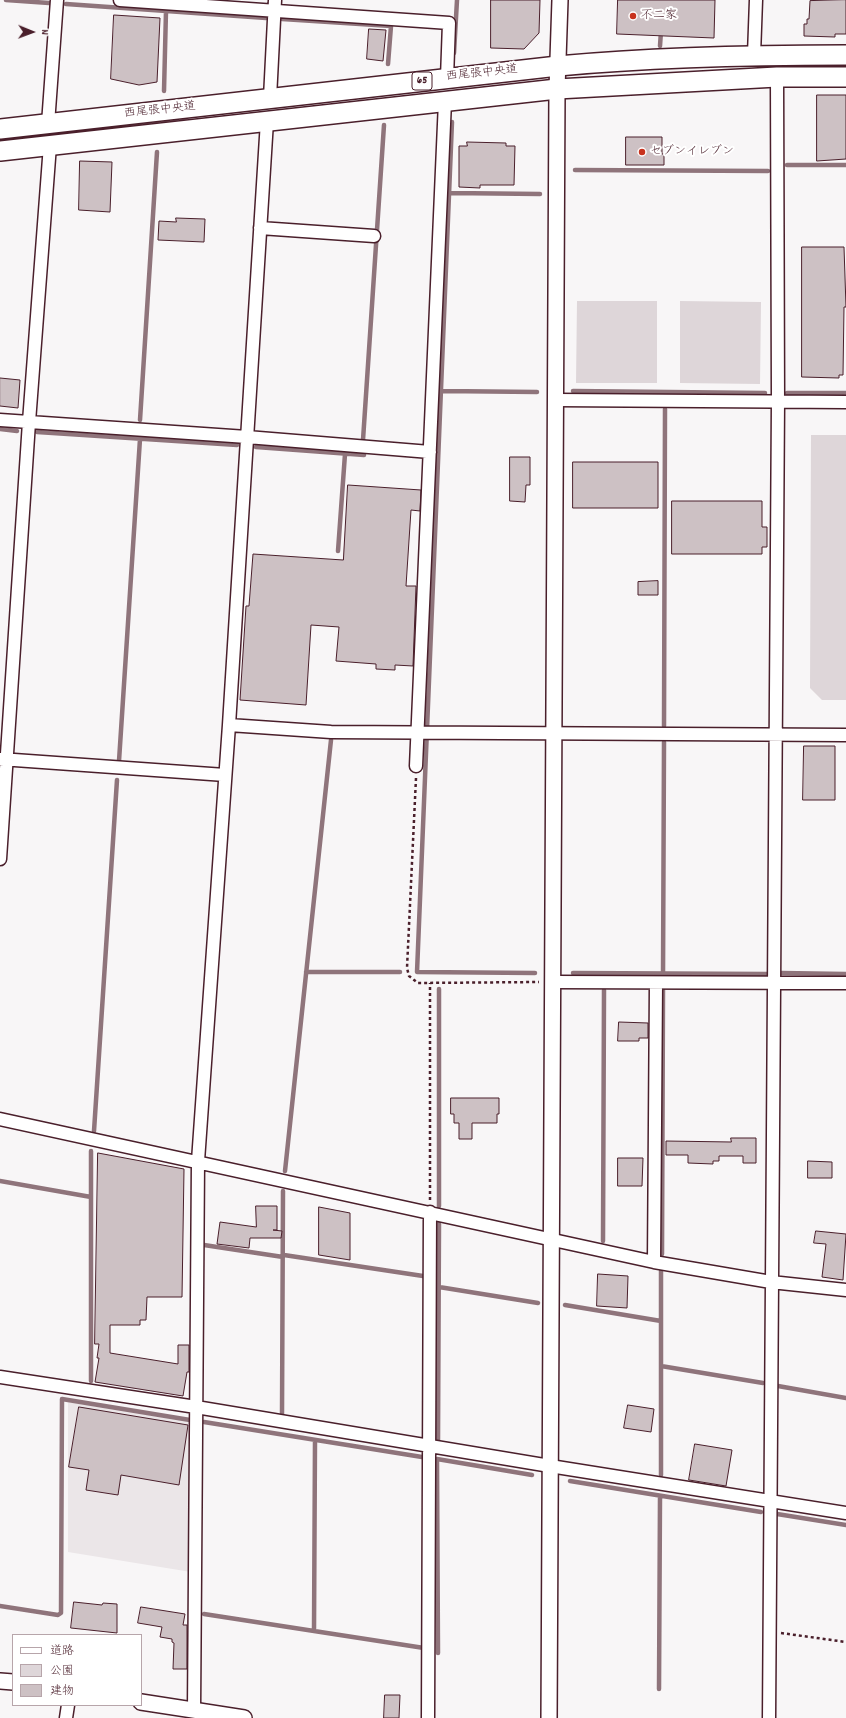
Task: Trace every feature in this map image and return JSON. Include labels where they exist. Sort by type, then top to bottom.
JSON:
[{"type":"main road","name":"西尾張中央道","points":[[0,129],[447,78],[642,58],[754,55],[846,55]]},
{"type":"main road","name":"西尾張中央道","points":[[0,151],[557,89],[777,77],[846,77]]},
{"type":"street","points":[[48,124],[57,0]]},
{"type":"street","points":[[120,0],[275,5],[448,23],[447,78]]},
{"type":"street","points":[[549,1718],[557,89],[560,0]]},
{"type":"street","points":[[754,55],[756,0]]},
{"type":"street","points":[[270,98],[275,5]]},
{"type":"street","points":[[769,1718],[769,1500],[778,402],[777,77]]},
{"type":"street","points":[[416,766],[424,732],[430,452],[445,101]]},
{"type":"street","points":[[194,1710],[198,1161],[229,725],[267,121]]},
{"type":"street","points":[[0,859],[3,759],[50,145]]},
{"type":"street","points":[[260,228],[374,236]]},
{"type":"street","points":[[556,400],[846,402]]},
{"type":"street","points":[[0,420],[247,437],[430,452]]},
{"type":"street","points":[[229,725],[331,732],[846,735]]},
{"type":"street","points":[[3,759],[225,774]]},
{"type":"street","points":[[553,982],[846,983]]},
{"type":"street","points":[[654,1262],[656,983]]},
{"type":"street","points":[[0,1120],[198,1161],[654,1262],[771,1282],[846,1290]]},
{"type":"street","points":[[428,1718],[430,1212]]},
{"type":"street","points":[[0,1377],[196,1407],[430,1447],[846,1513]]},
{"type":"street","points":[[0,1681],[12,1682]]},
{"type":"street","points":[[142,1702],[244,1718]]},
{"type":"street","points":[[66,1718],[68,1706]]},
{"type":"path","points":[[416,766],[407,968],[412,980],[418,983],[553,982]]},
{"type":"path","points":[[430,983],[430,1212]]},
{"type":"path","points":[[769,1632],[846,1642]]},
{"type":"shaded area","points":[[68,1402],[191,1422],[191,1572],[68,1552]]},
{"type":"green space","points":[[577,301],[657,301],[657,383],[576,383]]},
{"type":"green space","points":[[680,301],[761,302],[760,384],[680,383]]},
{"type":"green space","points":[[811,435],[846,435],[846,700],[822,700],[810,688]]},
{"type":"building","points":[[491,0],[540,0],[539,33],[524,49],[491,48]]},
{"type":"building","points":[[618,0],[715,0],[714,38],[617,34]]},
{"type":"building","points":[[846,0],[846,34],[835,34],[835,37],[804,36],[804,24],[807,24],[807,19],[809,19],[810,1]]},
{"type":"building","points":[[114,15],[160,18],[157,82],[139,85],[111,79]]},
{"type":"building","points":[[369,29],[386,30],[383,61],[367,59]]},
{"type":"building","points":[[817,95],[846,95],[846,159],[817,161]]},
{"type":"building","points":[[626,137],[662,137],[662,154],[664,154],[664,165],[626,165]]},
{"type":"building","points":[[467,142],[506,143],[506,146],[515,146],[514,185],[480,185],[480,188],[459,187],[459,146],[467,146]]},
{"type":"building","points":[[80,161],[112,162],[110,212],[79,210]]},
{"type":"building","points":[[176,218],[205,219],[204,242],[158,240],[159,221],[176,222]]},
{"type":"building","points":[[802,247],[844,247],[846,307],[844,307],[843,375],[839,375],[839,378],[802,377]]},
{"type":"building","points":[[0,378],[20,380],[18,408],[0,406]]},
{"type":"building","points":[[510,457],[530,457],[530,485],[526,485],[525,502],[510,501]]},
{"type":"building","points":[[573,462],[658,462],[658,508],[573,508]]},
{"type":"building","points":[[348,485],[421,490],[420,511],[411,510],[406,586],[416,586],[413,666],[395,665],[395,670],[376,669],[376,664],[336,661],[339,627],[311,625],[306,705],[240,700],[246,606],[249,606],[253,554],[343,560]]},
{"type":"building","points":[[672,501],[762,501],[762,527],[767,527],[767,547],[762,547],[762,554],[672,554]]},
{"type":"building","points":[[658,581],[658,595],[638,595],[638,582]]},
{"type":"building","points":[[804,746],[835,746],[835,800],[803,800]]},
{"type":"building","points":[[619,1022],[648,1023],[648,1038],[639,1038],[639,1041],[618,1041]]},
{"type":"building","points":[[451,1098],[499,1098],[499,1114],[497,1114],[497,1123],[472,1123],[472,1139],[459,1139],[459,1123],[454,1123],[454,1114],[451,1114]]},
{"type":"building","points":[[731,1138],[756,1138],[756,1163],[743,1163],[743,1156],[719,1156],[719,1161],[713,1161],[713,1164],[688,1163],[688,1155],[666,1155],[666,1141],[731,1142]]},
{"type":"building","points":[[98,1153],[184,1169],[182,1297],[147,1297],[146,1320],[140,1320],[140,1325],[110,1325],[110,1353],[178,1364],[178,1345],[189,1345],[189,1372],[187,1372],[183,1396],[95,1382],[99,1358],[97,1358],[99,1344],[95,1344]]},
{"type":"building","points":[[618,1158],[643,1158],[642,1186],[618,1186]]},
{"type":"building","points":[[808,1161],[832,1162],[832,1178],[808,1178]]},
{"type":"building","points":[[256,1206],[277,1206],[277,1230],[273,1230],[282,1231],[281,1238],[250,1238],[249,1248],[217,1244],[220,1222],[256,1227]]},
{"type":"building","points":[[319,1207],[350,1213],[350,1260],[319,1255]]},
{"type":"building","points":[[816,1231],[846,1234],[843,1280],[822,1277],[826,1244],[814,1243]]},
{"type":"building","points":[[598,1274],[628,1276],[627,1308],[597,1306]]},
{"type":"building","points":[[628,1405],[654,1409],[651,1432],[624,1428]]},
{"type":"building","points":[[79,1407],[188,1425],[179,1485],[121,1475],[118,1495],[86,1490],[89,1470],[69,1467]]},
{"type":"building","points":[[695,1444],[732,1450],[726,1486],[689,1480]]},
{"type":"building","points":[[74,1602],[102,1605],[103,1603],[117,1604],[117,1633],[71,1628]]},
{"type":"building","points":[[141,1607],[185,1614],[183,1625],[187,1625],[187,1669],[173,1669],[174,1643],[172,1642],[172,1639],[160,1637],[162,1627],[138,1623]]},
{"type":"building","points":[[385,1695],[400,1695],[399,1718],[384,1718]]},
{"type":"waterway","points":[[6,0],[49,3]]},
{"type":"waterway","points":[[454,53],[457,0]]},
{"type":"waterway","points":[[66,4],[266,18]]},
{"type":"waterway","points":[[164,91],[166,11]]},
{"type":"waterway","points":[[282,19],[391,26],[388,64]]},
{"type":"waterway","points":[[660,46],[661,31]]},
{"type":"waterway","points":[[452,122],[417,972],[535,973]]},
{"type":"waterway","points":[[363,440],[384,125]]},
{"type":"waterway","points":[[140,420],[157,152]]},
{"type":"waterway","points":[[787,165],[846,165]]},
{"type":"waterway","points":[[575,170],[768,171]]},
{"type":"waterway","points":[[450,193],[540,194]]},
{"type":"waterway","points":[[442,391],[537,392]]},
{"type":"waterway","points":[[573,391],[765,393]]},
{"type":"waterway","points":[[787,393],[846,393]]},
{"type":"waterway","points":[[664,726],[665,409]]},
{"type":"waterway","points":[[0,429],[17,431]]},
{"type":"waterway","points":[[37,432],[237,445]]},
{"type":"waterway","points":[[119,761],[140,439]]},
{"type":"waterway","points":[[256,447],[364,455]]},
{"type":"waterway","points":[[338,551],[345,454]]},
{"type":"waterway","points":[[285,1171],[331,740]]},
{"type":"waterway","points":[[663,978],[664,742]]},
{"type":"waterway","points":[[94,1131],[117,780]]},
{"type":"waterway","points":[[306,972],[400,972]]},
{"type":"waterway","points":[[573,973],[767,974]]},
{"type":"waterway","points":[[781,973],[846,974]]},
{"type":"waterway","points":[[439,989],[439,1206]]},
{"type":"waterway","points":[[603,1241],[604,990]]},
{"type":"waterway","points":[[662,1254],[663,990]]},
{"type":"waterway","points":[[91,1151],[91,1381]]},
{"type":"waterway","points":[[0,1181],[91,1197]]},
{"type":"waterway","points":[[282,1414],[283,1191]]},
{"type":"waterway","points":[[438,1442],[439,1224]]},
{"type":"waterway","points":[[204,1245],[283,1257]]},
{"type":"waterway","points":[[284,1255],[423,1276]]},
{"type":"waterway","points":[[661,1271],[661,1475]]},
{"type":"waterway","points":[[439,1287],[538,1303]]},
{"type":"waterway","points":[[565,1305],[661,1321]]},
{"type":"waterway","points":[[661,1366],[763,1383]]},
{"type":"waterway","points":[[778,1386],[846,1398]]},
{"type":"waterway","points":[[0,1606],[58,1615],[61,1613],[62,1399],[190,1420]]},
{"type":"waterway","points":[[204,1422],[422,1457]]},
{"type":"waterway","points":[[314,1631],[315,1440]]},
{"type":"waterway","points":[[438,1653],[437,1459],[532,1475]]},
{"type":"waterway","points":[[570,1481],[761,1512]]},
{"type":"waterway","points":[[659,1689],[660,1496]]},
{"type":"waterway","points":[[777,1514],[846,1525]]},
{"type":"waterway","points":[[204,1614],[424,1648]]},
{"type":"place","name":"不二家","points":[[633,16]]},
{"type":"place","name":"セブンイレブン","points":[[642,152]]}]
